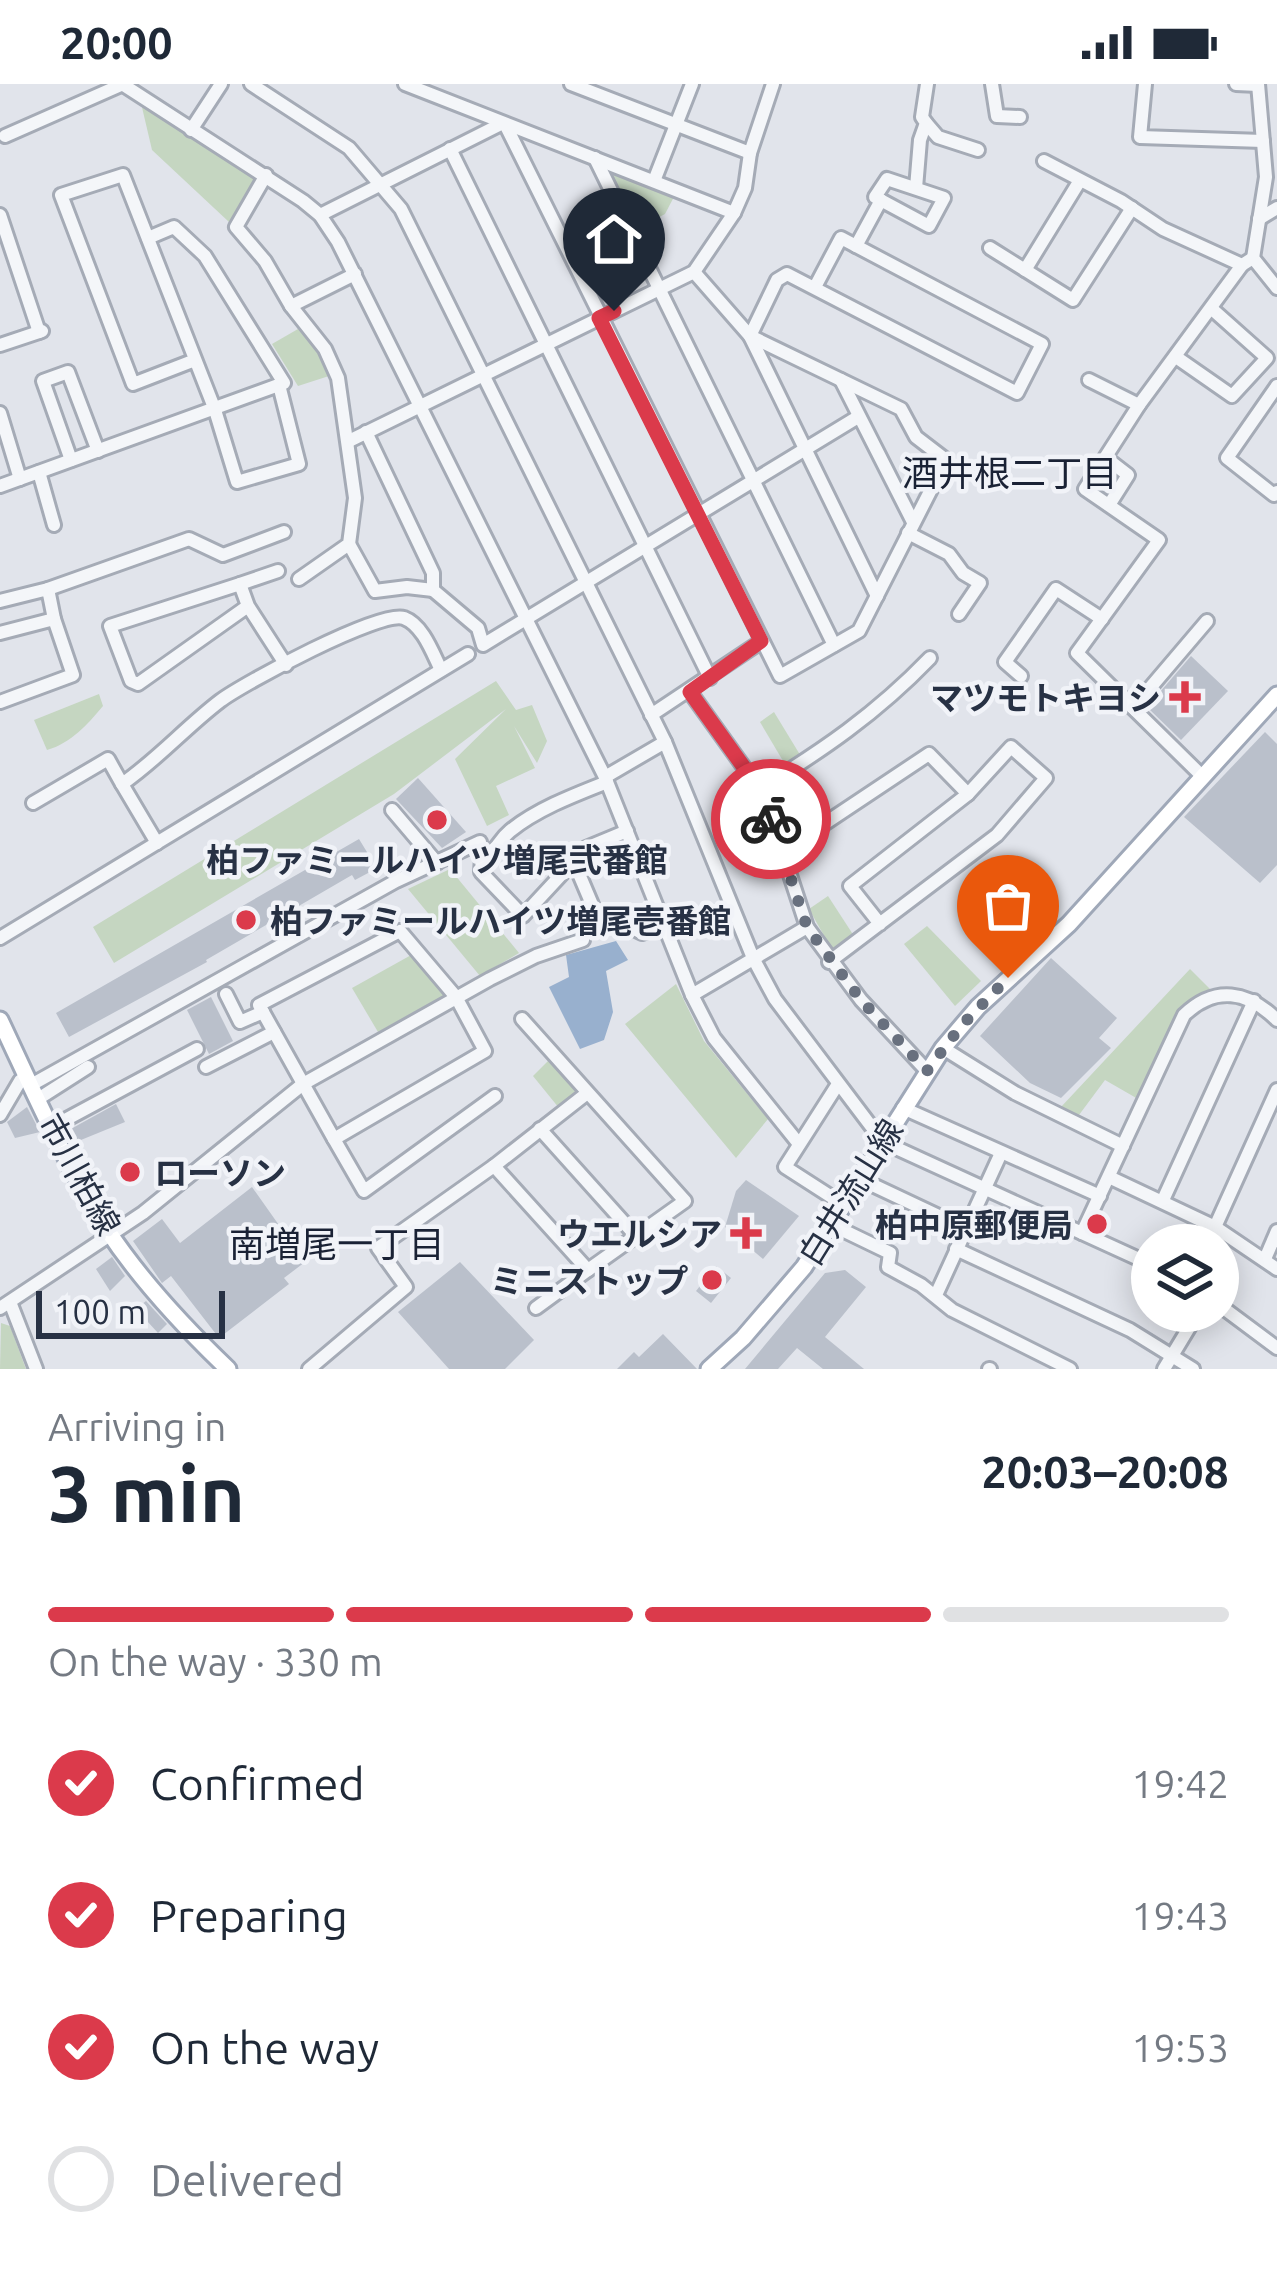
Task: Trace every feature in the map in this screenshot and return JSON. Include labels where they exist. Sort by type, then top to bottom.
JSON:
[{"type":"main road","name":"白井流山線","points":[[710,1369],[773,1305],[832,1225],[943,1048],[1008,978],[1069,924],[1277,695]]},
{"type":"main road","name":"市川柏線","points":[[0,1019],[110,1234],[154,1291],[228,1369]]},
{"type":"street","points":[[5,136],[42,128],[123,84],[320,215],[355,274],[606,779],[692,995],[714,1038],[800,1144]]},
{"type":"street","points":[[191,130],[221,84]]},
{"type":"street","points":[[250,84],[349,148],[401,208],[665,742],[753,958],[775,999],[838,1084],[883,1142],[1131,1255]]},
{"type":"street","points":[[405,84],[436,90],[504,123],[734,213]]},
{"type":"street","points":[[571,84],[750,153]]},
{"type":"street","points":[[654,181],[692,84]]},
{"type":"street","points":[[349,441],[694,272],[745,188],[750,153],[772,84]]},
{"type":"street","points":[[927,84],[922,117],[926,123],[938,137],[978,150]]},
{"type":"street","points":[[992,84],[997,116],[1020,117]]},
{"type":"street","points":[[1145,84],[1140,137],[1263,141]]},
{"type":"street","points":[[1202,776],[1077,653],[1159,540],[1084,489],[1139,405],[1247,262],[1266,176],[1258,84],[1237,84]]},
{"type":"street","points":[[320,215],[504,123]]},
{"type":"street","points":[[504,123],[780,676],[859,631],[946,460],[916,437],[901,409],[750,336]]},
{"type":"street","points":[[916,188],[926,123]]},
{"type":"street","points":[[450,149],[710,678]]},
{"type":"street","points":[[595,158],[834,645]]},
{"type":"street","points":[[1044,161],[1162,229],[1247,262],[1277,288]]},
{"type":"street","points":[[195,360],[133,384],[61,195],[123,176],[215,410],[237,482],[299,464],[280,386]]},
{"type":"street","points":[[266,176],[236,226],[325,349],[338,378],[356,498],[349,544],[375,591],[433,590],[478,628],[483,645],[858,417]]},
{"type":"street","points":[[887,178],[944,198],[929,226],[880,200],[875,197],[887,178]]},
{"type":"street","points":[[1025,270],[1079,182]]},
{"type":"street","points":[[856,246],[880,200]]},
{"type":"street","points":[[990,248],[1073,300],[1132,208]]},
{"type":"street","points":[[1259,219],[1277,208]]},
{"type":"street","points":[[0,215],[41,331],[0,345]]},
{"type":"street","points":[[0,486],[284,383],[205,256],[174,227],[148,238]]},
{"type":"street","points":[[750,336],[777,280],[787,274],[1017,393],[1042,344],[841,238],[815,287]]},
{"type":"street","points":[[694,272],[750,336],[877,596]]},
{"type":"street","points":[[291,306],[355,274]]},
{"type":"street","points":[[1176,357],[1232,396],[1267,358],[1212,308]]},
{"type":"street","points":[[70,460],[43,381],[68,372],[98,451]]},
{"type":"street","points":[[841,380],[911,528],[980,583],[958,614]]},
{"type":"street","points":[[1089,380],[1139,405]]},
{"type":"street","points":[[1277,386],[1227,458],[1274,495],[1277,492]]},
{"type":"street","points":[[0,413],[20,479]]},
{"type":"street","points":[[366,432],[433,573],[433,590]]},
{"type":"street","points":[[1106,458],[1129,475],[1109,505]]},
{"type":"street","points":[[39,472],[54,525]]},
{"type":"street","points":[[0,601],[189,539],[223,555],[284,532]]},
{"type":"street","points":[[299,578],[349,544]]},
{"type":"street","points":[[248,606],[138,684],[130,681],[110,626],[278,571]]},
{"type":"street","points":[[240,584],[248,606],[286,665]]},
{"type":"street","points":[[0,703],[73,675],[48,589]]},
{"type":"street","points":[[1021,676],[1005,662],[1056,590],[1102,619]]},
{"type":"street","points":[[122,784],[155,762],[222,699],[315,647],[386,618],[404,619],[419,630],[442,670]]},
{"type":"street","points":[[0,633],[54,619]]},
{"type":"street","points":[[1132,708],[1207,621]]},
{"type":"street","points":[[651,715],[761,641]]},
{"type":"street","points":[[0,938],[468,654]]},
{"type":"street","points":[[756,791],[838,741],[892,698],[930,658]]},
{"type":"street","points":[[690,692],[736,754],[772,820],[807,927],[829,962],[927,1071]]},
{"type":"street","points":[[627,831],[586,848],[523,916],[481,872],[482,857],[500,847],[506,834],[665,742]]},
{"type":"street","points":[[829,962],[880,924],[997,835],[1046,778],[1011,747],[968,794],[850,886],[880,924]]},
{"type":"street","points":[[782,852],[929,754],[968,794]]},
{"type":"street","points":[[33,803],[108,759],[157,843]]},
{"type":"street","points":[[392,810],[436,863]]},
{"type":"street","points":[[0,1115],[32,1087],[409,869],[436,863],[480,842]]},
{"type":"street","points":[[574,862],[599,921],[614,919],[642,933],[664,925]]},
{"type":"street","points":[[692,995],[807,927]]},
{"type":"street","points":[[334,1139],[485,1051],[456,997],[400,931],[259,1005],[262,1012],[274,1032],[334,1139],[364,1191],[495,1096]]},
{"type":"street","points":[[35,1369],[5,1305],[143,1213],[303,1084],[536,956],[587,939]]},
{"type":"street","points":[[226,994],[240,1022],[262,1012]]},
{"type":"street","points":[[1082,1233],[1184,1015],[1204,998],[1222,994],[1254,1001],[1277,1020]]},
{"type":"street","points":[[1163,1200],[1254,1001]]},
{"type":"street","points":[[522,1019],[685,1201],[536,1308]]},
{"type":"street","points":[[206,1067],[274,1032]]},
{"type":"street","points":[[943,1048],[1015,1094],[1123,1146]]},
{"type":"street","points":[[52,1127],[197,1049]]},
{"type":"street","points":[[32,1087],[88,1067]]},
{"type":"street","points":[[838,1084],[784,1167],[844,1204]]},
{"type":"street","points":[[1216,1224],[1277,1090]]},
{"type":"street","points":[[308,1369],[406,1287],[378,1248],[586,1094]]},
{"type":"street","points":[[903,1108],[1100,1196]]},
{"type":"street","points":[[541,1130],[635,1236]]},
{"type":"street","points":[[935,1295],[1001,1153]]},
{"type":"street","points":[[494,1166],[589,1270]]},
{"type":"street","points":[[1109,1177],[1209,1224]]},
{"type":"street","points":[[860,1179],[966,1228]]},
{"type":"street","points":[[832,1225],[890,1253],[888,1267],[952,1310],[1041,1362],[1070,1369]]},
{"type":"street","points":[[1264,1259],[1277,1231]]},
{"type":"street","points":[[1239,1243],[1277,1269]]},
{"type":"street","points":[[956,1250],[1130,1330],[1193,1369]]},
{"type":"street","points":[[1239,1320],[1277,1348]]},
{"type":"street","points":[[1164,1369],[1186,1332]]},
{"type":"green space","points":[[141,103],[257,176],[229,222],[152,150]]},
{"type":"green space","points":[[607,166],[676,193],[665,214],[633,231],[603,171]]},
{"type":"green space","points":[[298,329],[320,353],[329,376],[298,386],[272,344]]},
{"type":"green space","points":[[496,681],[516,710],[532,705],[547,741],[537,763],[514,726],[535,768],[496,786],[509,815],[487,826],[455,759],[506,709],[394,794],[114,963],[93,927]]},
{"type":"green space","points":[[99,694],[103,706],[91,720],[71,738],[47,750],[34,720]]},
{"type":"green space","points":[[774,712],[802,758],[786,766],[760,722]]},
{"type":"green space","points":[[450,869],[519,953],[480,976],[408,889]]},
{"type":"green space","points":[[828,896],[854,936],[837,949],[831,948],[809,909]]},
{"type":"green space","points":[[927,926],[981,981],[955,1006],[904,944]]},
{"type":"green space","points":[[413,954],[444,991],[443,996],[378,1032],[352,988]]},
{"type":"green space","points":[[1190,969],[1212,991],[1179,1012],[1138,1099],[1105,1080],[1076,1119],[1061,1107]]},
{"type":"green space","points":[[676,984],[704,1041],[768,1119],[736,1158],[625,1024]]},
{"type":"green space","points":[[550,1059],[577,1090],[559,1108],[533,1076]]},
{"type":"green space","points":[[1,1323],[10,1326],[26,1369],[0,1369]]},
{"type":"water","points":[[616,941],[628,960],[606,971],[613,1012],[604,1040],[580,1049],[549,987],[569,977],[566,955]]},
{"type":"building","name":"マツモトキヨシ","points":[[1191,656],[1228,691],[1181,740],[1147,707]]},
{"type":"building","points":[[1265,732],[1277,744],[1277,865],[1260,883],[1184,817]]},
{"type":"building","name":"柏ファミールハイツ増尾弐番館","points":[[418,778],[466,832],[442,848],[396,799]]},
{"type":"building","name":"柏ファミールハイツ増尾壱番館","points":[[359,839],[370,857],[370,872],[355,880],[352,875],[69,1037],[56,1013]]},
{"type":"building","points":[[1051,958],[1117,1018],[1099,1038],[1111,1048],[1061,1098],[1030,1083],[980,1036]]},
{"type":"building","points":[[211,997],[233,1041],[209,1054],[187,1010]]},
{"type":"building","points":[[116,1104],[125,1122],[76,1142],[69,1130]]},
{"type":"building","points":[[27,1107],[40,1132],[15,1138],[7,1122]]},
{"type":"building","points":[[746,1180],[799,1216],[763,1259],[725,1227],[736,1191]]},
{"type":"building","points":[[252,1187],[305,1262],[284,1278],[289,1284],[219,1338],[171,1276],[162,1283],[133,1241],[162,1219],[180,1243]]},
{"type":"building","points":[[112,1257],[125,1276],[110,1291],[96,1269]]},
{"type":"building","points":[[460,1262],[534,1340],[505,1369],[449,1369],[398,1312]]},
{"type":"building","points":[[716,1266],[731,1278],[711,1303],[696,1291]]},
{"type":"building","points":[[845,1270],[866,1287],[825,1337],[864,1369],[823,1369],[797,1348],[778,1369],[745,1369],[825,1273]]},
{"type":"building","points":[[146,1301],[167,1324],[158,1333],[136,1309]]},
{"type":"building","points":[[663,1334],[697,1369],[617,1369],[634,1352],[639,1357]]},
{"type":"way so far","points":[[771,819],[807,927],[829,962],[927,1071],[961,1026],[1008,978]]},
{"type":"place","name":"マツモトキヨシ","points":[[1185,697]]},
{"type":"place","name":"柏ファミールハイツ増尾弐番館","points":[[437,820]]},
{"type":"place","name":"柏ファミールハイツ増尾壱番館","points":[[246,920]]},
{"type":"place","name":"ローソン","points":[[130,1172]]},
{"type":"place","name":"柏中原郵便局","points":[[1097,1224]]},
{"type":"place","name":"ウエルシア","points":[[746,1233]]},
{"type":"place","name":"ミニストップ","points":[[712,1280]]},
{"type":"district","name":"酒井根二丁目","points":[[1010,472]]},
{"type":"district","name":"南増尾一丁目","points":[[337,1243]]},
{"type":"route","points":[[614,311],[599,318],[761,641],[690,692],[728,742],[771,819]]}]
